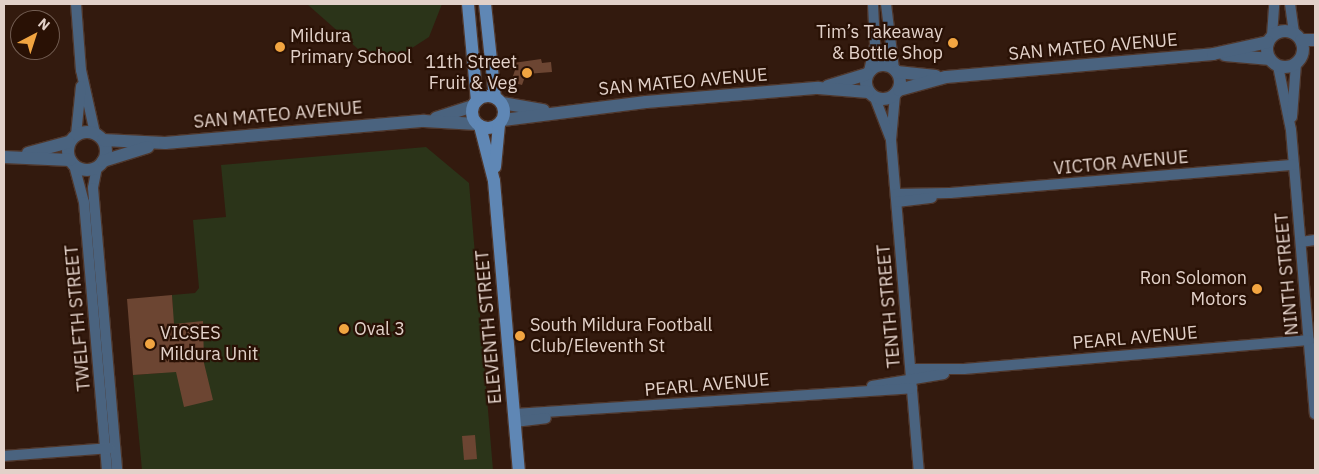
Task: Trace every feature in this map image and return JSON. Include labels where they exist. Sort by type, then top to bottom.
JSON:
[{"type":"main road","points":[[468,4],[475,103],[498,100],[485,4]]},
{"type":"main road","name":"ELEVENTH STREET","points":[[494,181],[501,123],[498,100]]},
{"type":"main road","name":"ELEVENTH STREET","points":[[475,103],[478,125],[494,181],[519,470]]},
{"type":"main road","points":[[478,125],[501,123]]},
{"type":"street","points":[[10,157],[72,162],[85,170],[100,164],[99,136],[81,70],[76,4]]},
{"type":"street","points":[[871,95],[868,73],[875,44],[873,4]]},
{"type":"street","points":[[886,4],[897,92]]},
{"type":"street","points":[[1274,4],[1270,39],[1274,63]]},
{"type":"street","points":[[1290,4],[1298,36],[1299,60],[1315,53]]},
{"type":"street","name":"SAN MATEO AVENUE","points":[[818,88],[871,95],[897,92],[946,77],[1212,54],[1270,39],[1282,31],[1298,36]]},
{"type":"street","points":[[1298,36],[1315,40]]},
{"type":"street","name":"SAN MATEO AVENUE","points":[[1212,54],[1274,63],[1299,60]]},
{"type":"street","name":"NINTH STREET","points":[[1291,130],[1299,60]]},
{"type":"street","name":"NINTH STREET","points":[[1274,63],[1291,130],[1315,414]]},
{"type":"street","name":"SAN MATEO AVENUE","points":[[501,123],[550,111],[818,88],[868,73],[878,66],[946,77]]},
{"type":"street","points":[[72,162],[72,138],[81,70]]},
{"type":"street","name":"TENTH STREET","points":[[897,92],[891,140],[919,470]]},
{"type":"street","name":"TENTH STREET","points":[[871,95],[891,140]]},
{"type":"street","name":"SAN MATEO AVENUE","points":[[498,100],[550,111]]},
{"type":"street","name":"SAN MATEO AVENUE","points":[[424,121],[475,103]]},
{"type":"street","name":"SAN MATEO AVENUE","points":[[72,138],[99,136],[165,143],[424,121],[478,125]]},
{"type":"street","points":[[10,157],[72,138]]},
{"type":"street","name":"SAN MATEO AVENUE","points":[[100,164],[165,143]]},
{"type":"street","name":"TWELFTH STREET","points":[[72,162],[84,202],[110,448],[117,470]]},
{"type":"street","name":"TWELFTH STREET","points":[[100,164],[93,188],[110,448],[107,470]]},
{"type":"street","name":"VICTOR AVENUE","points":[[896,198],[1294,164]]},
{"type":"street","points":[[1301,242],[1315,240]]},
{"type":"street","name":"PEARL AVENUE","points":[[911,369],[964,369],[1309,340]]},
{"type":"street","name":"PEARL AVENUE","points":[[515,418],[912,384],[964,369]]},
{"type":"street","points":[[4,456],[110,448]]},
{"type":"green space","points":[[307,4],[442,4],[429,37],[398,57],[380,59],[358,49]]},
{"type":"green space","name":"Oval 3","points":[[426,147],[469,183],[493,470],[142,470],[133,375],[161,373],[173,311],[172,295],[195,293],[199,288],[193,220],[226,217],[221,165]]},
{"type":"building","name":"11th Street Fruit & Veg","points":[[541,59],[542,63],[551,62],[552,72],[526,74],[522,85],[511,82],[515,70],[500,65]]},
{"type":"building","points":[[172,295],[174,324],[203,321],[204,363],[213,400],[184,407],[176,372],[133,375],[127,299]]},
{"type":"building","points":[[475,435],[477,459],[464,460],[462,436]]},
{"type":"place","name":"Tim’s Takeaway & Bottle Shop","points":[[953,43]]},
{"type":"place","name":"Mildura Primary School","points":[[280,47]]},
{"type":"place","name":"11th Street Fruit & Veg","points":[[527,73]]},
{"type":"place","name":"Ron Solomon Motors","points":[[1257,289]]},
{"type":"place","name":"Oval 3","points":[[344,329]]},
{"type":"place","name":"South Mildura Football Club/Eleventh St","points":[[520,336]]},
{"type":"place","name":"VICSES Mildura Unit","points":[[150,344]]}]
